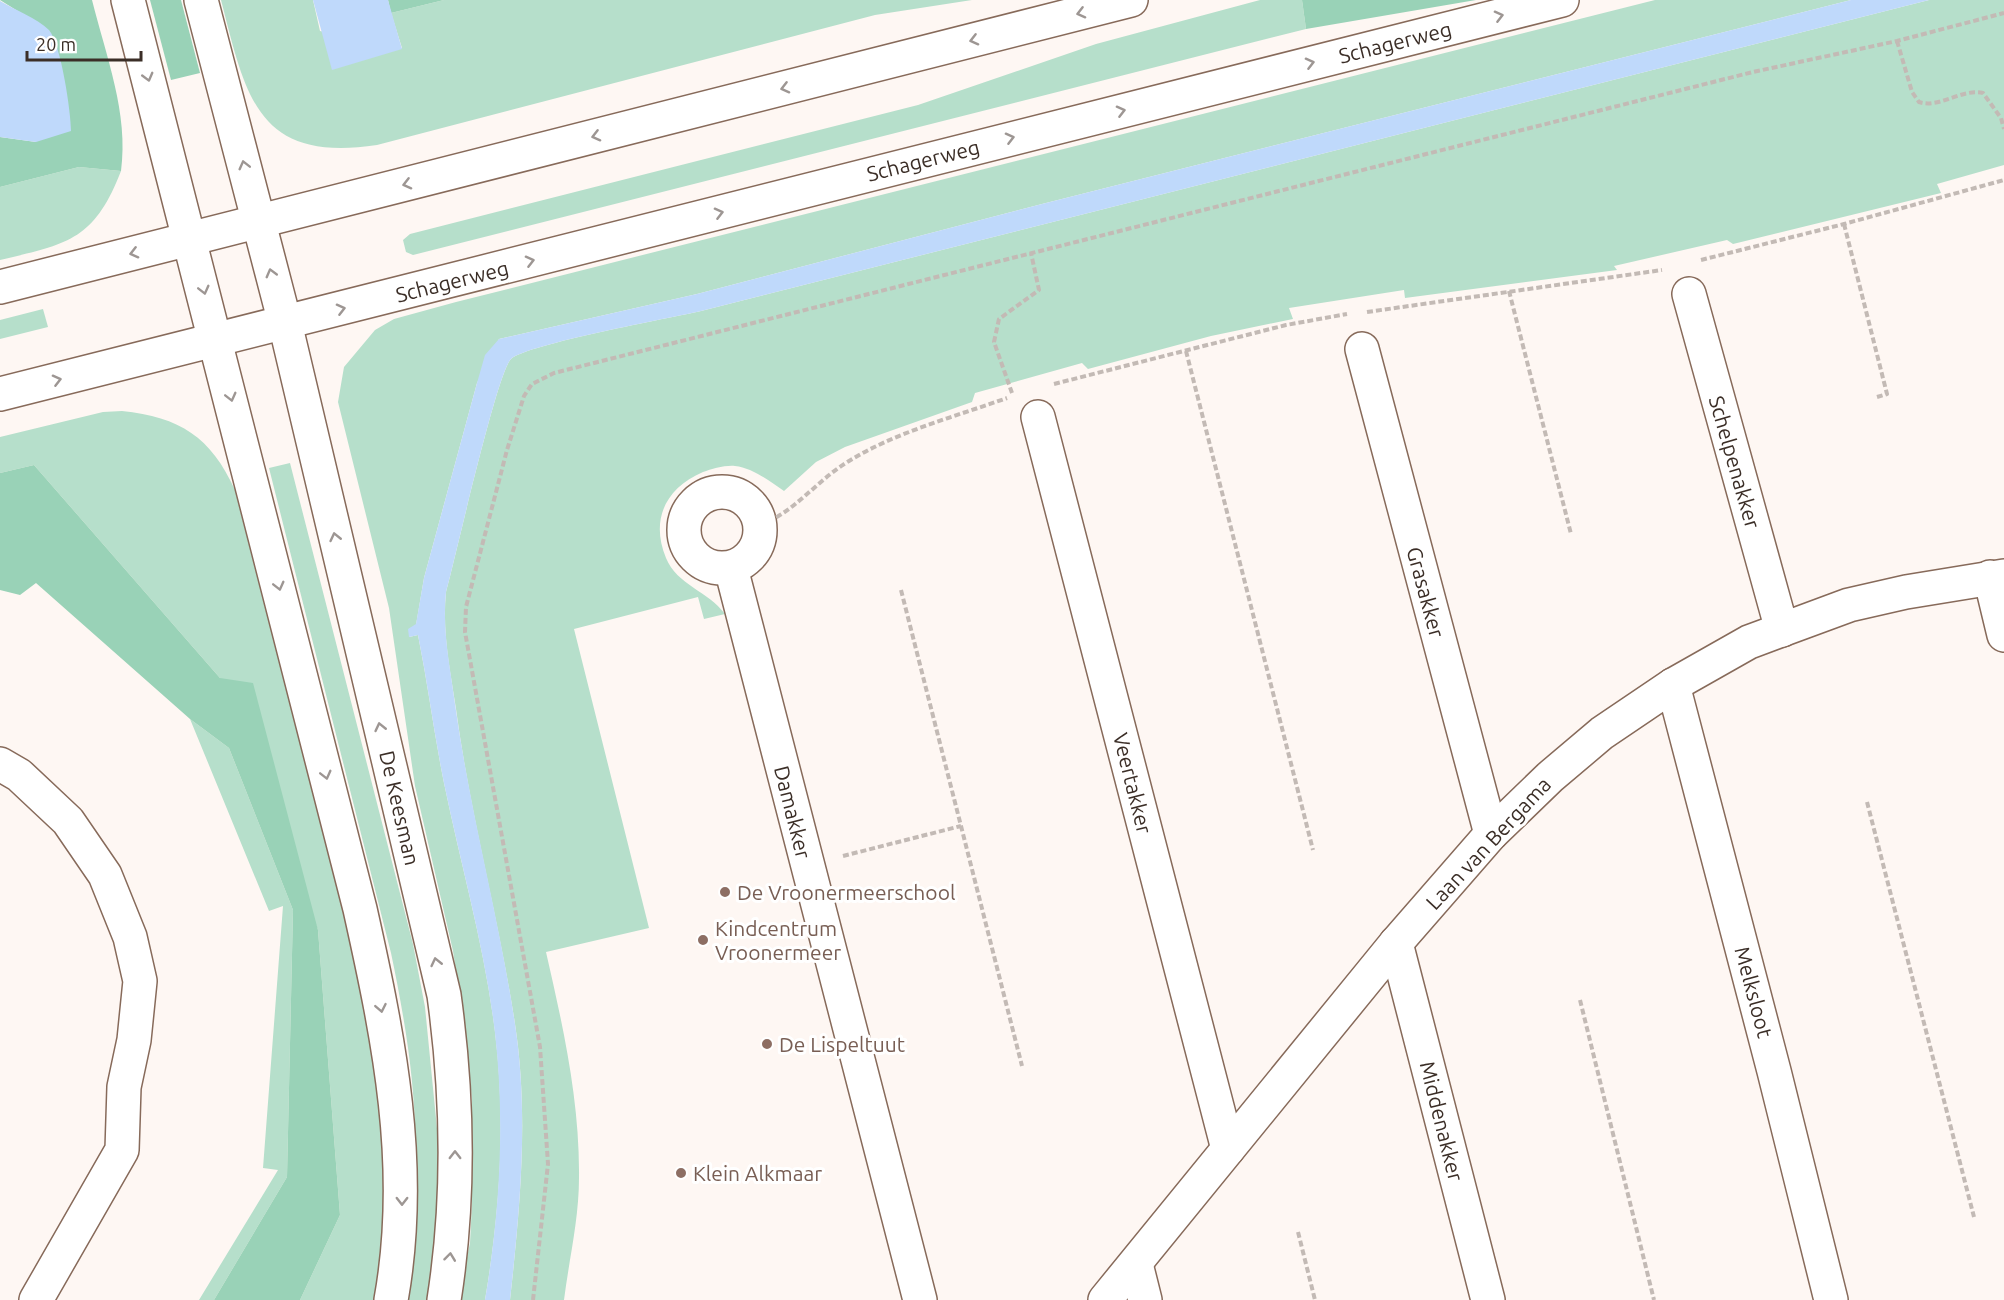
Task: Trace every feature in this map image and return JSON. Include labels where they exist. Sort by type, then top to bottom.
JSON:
[{"type":"street","points":[[128,0],[191,239],[360,909],[391,1054],[401,1138],[402,1179],[400,1242],[391,1300]]},
{"type":"street","points":[[201,0],[285,323]]},
{"type":"street","points":[[0,287],[1131,0]]},
{"type":"street","name":"Schagerweg","points":[[0,394],[1562,0]]},
{"type":"street","name":"Schelpenakker","points":[[1689,294],[1782,630]]},
{"type":"street","name":"De Keesman","points":[[285,323],[444,995],[456,1123],[455,1214],[444,1300]]},
{"type":"street","name":"Grasakker","points":[[1362,349],[1491,834]]},
{"type":"street","name":"Veertakker","points":[[1038,417],[1228,1149]]},
{"type":"street","name":"Damakker","points":[[730,568],[920,1300]]},
{"type":"street","points":[[1997,576],[2004,635]]},
{"type":"street","name":"Laan van Bergama","points":[[1105,1300],[1396,943],[1491,834],[1550,777],[1602,734],[1673,685],[1722,656],[1782,630],[1849,605],[1997,576]]},
{"type":"street","name":"Melksloot","points":[[1673,685],[1831,1300]]},
{"type":"street","points":[[0,764],[19,775],[68,821],[105,875],[130,937],[140,981],[134,1040],[124,1088],[122,1150],[36,1300]]},
{"type":"street","name":"Middenakker","points":[[1396,943],[1488,1300]]},
{"type":"street","points":[[1136,1264],[1145,1300]]},
{"type":"path","points":[[533,1300],[548,1164],[540,1047],[465,632],[466,607],[507,450],[524,396],[532,384],[554,373],[1753,72],[1897,41],[2004,13]]},
{"type":"path","points":[[1897,41],[1911,92],[1919,102],[1929,104],[1974,91],[1983,93],[2003,117],[2004,129]]},
{"type":"path","points":[[1844,224],[1887,394],[1877,397]]},
{"type":"path","points":[[1013,396],[994,342],[999,319],[1039,290],[1031,253]]},
{"type":"path","points":[[1509,291],[1571,534]]},
{"type":"path","points":[[1186,351],[1313,850]]},
{"type":"path","points":[[901,590],[1022,1066]]},
{"type":"path","points":[[1867,802],[1974,1217]]},
{"type":"path","points":[[807,865],[961,826]]},
{"type":"path","points":[[1580,1000],[1654,1300]]},
{"type":"path","points":[[1298,1232],[1315,1300]]},
{"type":"green space","points":[[0,0],[92,0],[119,107],[123,150],[121,171],[79,167],[0,187],[0,137],[36,142],[48,30]]},
{"type":"green space","points":[[150,0],[181,0],[200,73],[171,80]]},
{"type":"green space","points":[[221,0],[313,0],[320,31],[402,48],[391,13],[444,0],[972,0],[875,15],[377,145],[337,148],[306,144],[281,133],[263,116],[239,66]]},
{"type":"green space","points":[[388,0],[444,0],[391,13]]},
{"type":"green space","points":[[1260,0],[1302,0],[1306,29],[413,255],[406,252],[403,240],[410,234],[918,105],[1096,44]]},
{"type":"green space","points":[[1302,0],[1476,0],[1306,29]]},
{"type":"green space","points":[[1655,0],[1851,0],[1042,204],[697,294],[499,339],[477,383],[424,578],[416,625],[409,637],[418,635],[444,783],[491,1001],[498,1065],[500,1166],[485,1300],[458,1300],[470,1243],[472,1203],[472,1100],[466,1038],[453,951],[415,786],[389,608],[338,402],[344,367],[375,330],[394,319],[456,302]]},
{"type":"green space","points":[[1929,0],[2004,0],[2004,165],[1937,184],[1941,193],[1733,244],[1727,240],[1614,266],[1617,270],[1405,298],[1404,290],[1289,308],[1293,319],[1211,336],[1088,369],[1082,363],[975,393],[972,402],[845,447],[816,462],[784,491],[754,472],[735,466],[703,472],[679,487],[665,506],[661,518],[661,544],[666,558],[677,575],[710,599],[725,614],[704,619],[698,597],[574,629],[649,928],[546,952],[564,1036],[577,1121],[579,1178],[577,1209],[564,1300],[510,1300],[522,1162],[522,1093],[519,1058],[501,945],[462,749],[447,650],[445,607],[446,592],[496,396],[511,359],[543,346],[570,339],[701,311]]},
{"type":"green space","points":[[79,167],[121,171],[111,194],[89,226],[76,236],[61,243],[0,260],[0,187]]},
{"type":"green space","points":[[43,309],[48,327],[0,339],[0,320]]},
{"type":"green space","points":[[122,411],[161,418],[191,433],[215,456],[235,490],[342,908],[361,989],[390,1137],[380,1300],[300,1300],[340,1215],[318,930],[220,678],[34,465],[0,473],[0,437],[103,412]]},
{"type":"green space","points":[[290,463],[413,944],[425,1007],[441,1169],[431,1300],[400,1300],[415,1158],[414,1107],[409,1055],[391,953],[269,468]]},
{"type":"green space","points":[[34,465],[220,678],[253,683],[318,930],[340,1215],[300,1300],[214,1300],[287,1177],[293,910],[229,748],[190,719],[36,583],[20,595],[0,590],[0,473]]},
{"type":"green space","points":[[190,719],[229,748],[293,910],[287,1177],[214,1300],[199,1300],[278,1170],[263,1168],[283,906],[269,911]]},
{"type":"water","points":[[313,0],[388,0],[402,49],[332,70]]},
{"type":"water","points":[[1851,0],[1929,0],[701,311],[570,339],[543,346],[511,359],[496,396],[446,592],[445,606],[447,648],[461,744],[515,1024],[522,1093],[520,1197],[510,1300],[485,1300],[494,1234],[499,1166],[500,1099],[495,1033],[479,938],[440,765],[418,635],[409,637],[408,629],[416,624],[424,578],[485,355],[499,339],[697,294],[1042,204]]},
{"type":"water","points":[[0,1],[49,30],[58,49],[71,131],[36,142],[0,137]]},
{"type":"place","name":"De Vroonermeerschool","points":[[725,892]]},
{"type":"place","name":"Kindcentrum Vroonermeer","points":[[703,940]]},
{"type":"place","name":"De Lispeltuut","points":[[767,1044]]},
{"type":"place","name":"Klein Alkmaar","points":[[681,1173]]}]
